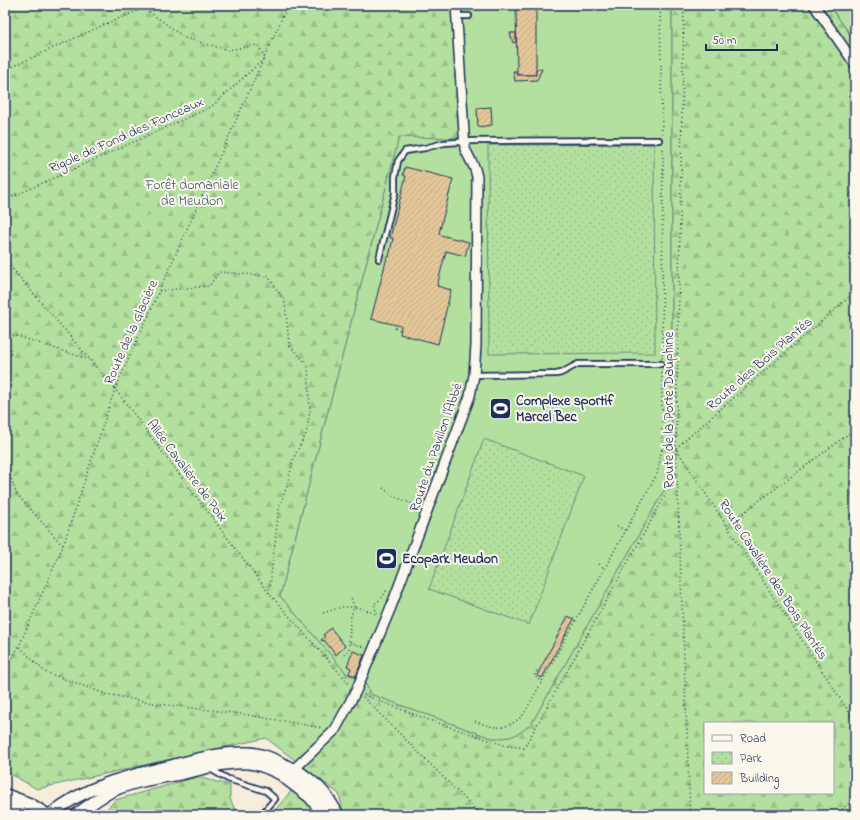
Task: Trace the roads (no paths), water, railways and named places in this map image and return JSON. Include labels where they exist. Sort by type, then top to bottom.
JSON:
[{"type":"highway","points":[[290,773],[326,815]]},
{"type":"highway","points":[[290,773],[318,787],[336,815]]},
{"type":"main road","points":[[5,796],[29,804],[49,815]]},
{"type":"main road","points":[[5,796],[22,815]]},
{"type":"street","name":"Route du Pavillon l'Abbé","points":[[290,773],[335,730],[356,691],[382,616],[470,396],[474,375],[476,345],[477,177],[475,169],[465,149],[464,142],[458,16],[456,5]]},
{"type":"street","points":[[814,5],[855,64]]},
{"type":"street","points":[[49,815],[79,795],[100,786],[130,776],[218,754],[250,753],[266,756],[280,762],[290,773]]},
{"type":"street","points":[[76,815],[113,790],[127,785],[208,768],[223,763],[251,763],[290,773]]},
{"type":"street","points":[[91,815],[100,798]]},
{"type":"lane","points":[[458,16],[469,16]]},
{"type":"lane","points":[[379,259],[395,193],[395,177],[398,161],[405,151],[444,143],[510,140],[659,140]]},
{"type":"lane","points":[[474,375],[556,374],[578,364],[661,362]]},
{"type":"lane","points":[[208,768],[228,779],[266,791],[276,798],[261,815]]},
{"type":"place","name":"Complexe sportif Marcel Bec","points":[[500,408]]},
{"type":"place","name":"Ecopark Meudon","points":[[386,558]]},
{"type":"park label","name":"Forêt domaniale de Meudon","points":[[192,192]]}]
